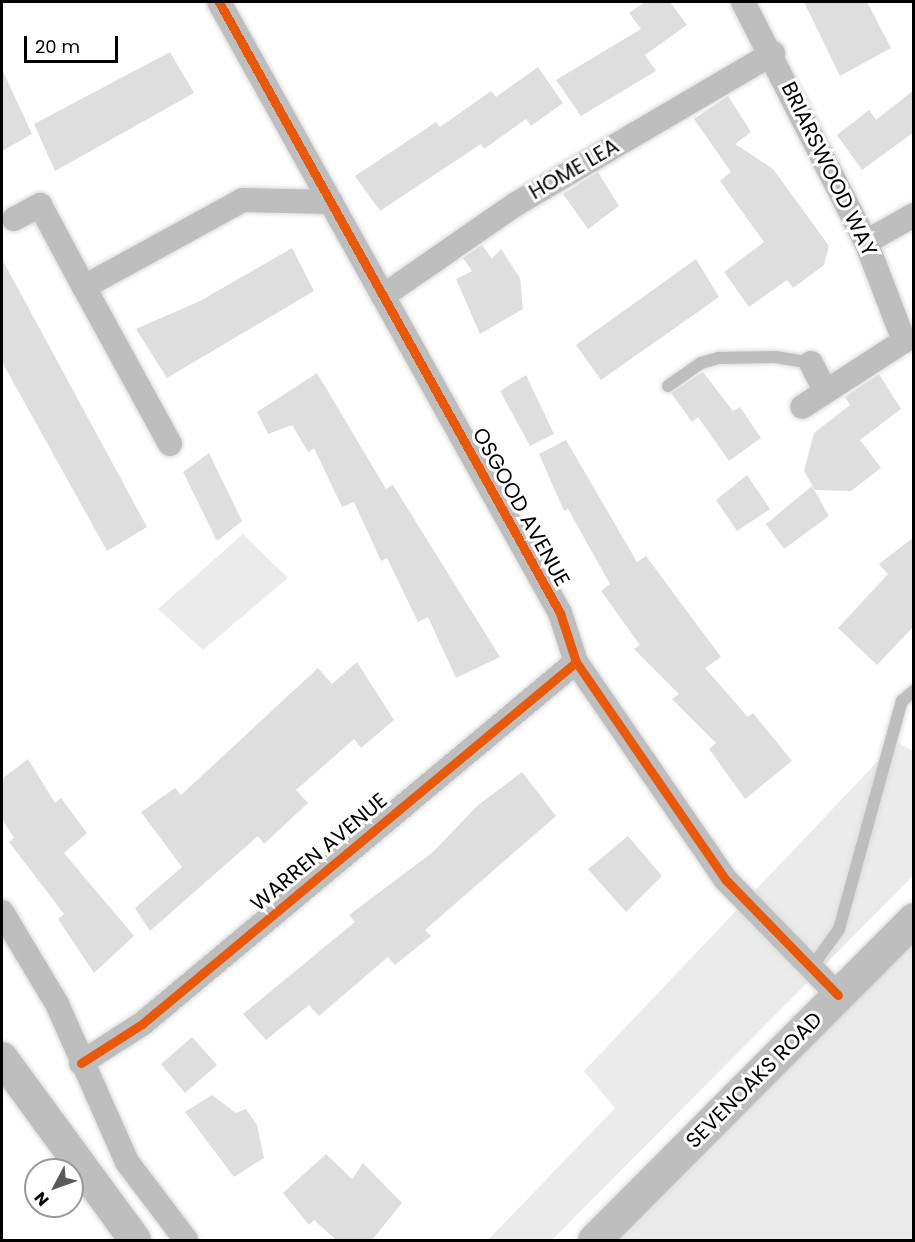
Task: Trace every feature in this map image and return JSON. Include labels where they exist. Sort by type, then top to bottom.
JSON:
[{"type":"main road","name":"SEVENOAKS ROAD","points":[[594,1240],[914,919]]},
{"type":"street","name":"OSGOOD AVENUE","points":[[219,2],[560,613],[576,662],[725,879],[838,995]]},
{"type":"street","name":"BRIARSWOOD WAY","points":[[743,2],[773,52],[866,242],[904,341],[824,389]]},
{"type":"street","name":"HOME LEA","points":[[383,296],[516,204],[773,52]]},
{"type":"street","points":[[84,287],[243,200],[331,202]]},
{"type":"street","points":[[14,219],[40,205],[171,444]]},
{"type":"street","points":[[866,242],[914,215]]},
{"type":"street","points":[[802,407],[824,389],[811,363]]},
{"type":"street","name":"WARREN AVENUE","points":[[81,1063],[142,1024],[576,662]]},
{"type":"street","points":[[2,912],[42,975],[127,1162],[186,1240]]},
{"type":"street","points":[[2,1058],[135,1240]]},
{"type":"lane","points":[[668,386],[701,363],[719,358],[775,357],[811,363]]},
{"type":"lane","points":[[812,967],[839,929],[902,701],[914,691]]},
{"type":"shaded area","points":[[243,534],[288,578],[203,650],[158,609]]},
{"type":"shaded area","points":[[896,742],[913,751],[913,876],[552,1240],[488,1240],[615,1108],[584,1071]]},
{"type":"shaded area","points":[[913,941],[913,1240],[615,1240]]},
{"type":"building","points":[[645,2],[670,2],[687,25],[645,55],[656,71],[581,116],[556,80],[641,29],[629,13]]},
{"type":"building","points":[[804,2],[867,2],[891,48],[840,76]]},
{"type":"building","points":[[170,52],[194,93],[55,171],[34,124]]},
{"type":"building","points":[[538,67],[563,103],[531,126],[526,119],[484,149],[481,144],[380,211],[355,176],[436,122],[440,127],[491,91],[496,97]]},
{"type":"building","points":[[2,69],[32,134],[2,151]]},
{"type":"building","points":[[914,90],[914,132],[862,170],[837,135],[869,110],[876,120]]},
{"type":"building","points":[[728,96],[751,132],[735,144],[773,169],[829,246],[824,265],[793,288],[787,280],[749,307],[724,272],[764,242],[720,181],[731,172],[694,119]]},
{"type":"building","points":[[598,172],[619,206],[588,229],[563,194]]},
{"type":"building","points":[[482,245],[492,259],[501,249],[520,278],[523,309],[480,334],[456,279],[472,271],[463,258]]},
{"type":"building","points":[[292,248],[314,291],[167,378],[136,329],[200,301]]},
{"type":"building","points":[[2,259],[147,527],[107,551],[2,362]]},
{"type":"building","points":[[696,259],[719,297],[601,380],[576,345]]},
{"type":"building","points":[[703,372],[733,411],[740,407],[761,438],[729,461],[698,417],[692,422],[671,393]]},
{"type":"building","points":[[317,373],[386,489],[393,485],[500,657],[456,678],[428,617],[418,622],[387,558],[381,561],[354,502],[342,507],[314,448],[308,452],[292,425],[268,434],[257,412]]},
{"type":"building","points":[[879,374],[901,409],[860,440],[881,468],[851,491],[815,490],[804,471],[814,433],[850,405],[845,397]]},
{"type":"building","points":[[526,375],[554,434],[530,446],[500,391]]},
{"type":"building","points":[[566,440],[637,562],[646,556],[721,657],[705,668],[748,717],[753,713],[792,761],[745,799],[709,749],[716,743],[672,699],[679,694],[634,649],[640,645],[601,591],[610,584],[568,509],[564,511],[539,454]]},
{"type":"building","points":[[209,453],[242,521],[217,541],[183,472]]},
{"type":"building","points":[[747,475],[770,509],[737,531],[716,500]]},
{"type":"building","points":[[812,486],[829,516],[784,549],[766,524]]},
{"type":"building","points":[[914,537],[914,626],[877,665],[838,628],[888,574],[879,564]]},
{"type":"building","points":[[357,662],[394,720],[361,748],[354,739],[296,790],[308,803],[264,844],[258,836],[150,931],[135,908],[182,867],[141,812],[175,788],[181,795],[318,668],[332,684]]},
{"type":"building","points":[[28,759],[55,803],[61,798],[87,833],[64,853],[134,936],[94,973],[58,919],[64,914],[9,842],[14,838],[2,819],[2,779]]},
{"type":"building","points":[[522,772],[556,816],[425,930],[431,936],[395,965],[388,957],[319,1016],[309,1005],[266,1040],[243,1014],[355,922],[349,915],[433,852],[477,806]]},
{"type":"building","points":[[628,836],[662,876],[626,912],[588,869]]},
{"type":"building","points":[[192,1037],[217,1065],[185,1093],[161,1064]]},
{"type":"building","points":[[212,1095],[236,1113],[246,1109],[257,1125],[264,1158],[234,1177],[185,1112]]},
{"type":"building","points":[[326,1154],[352,1179],[363,1163],[402,1203],[372,1240],[336,1240],[314,1220],[309,1225],[283,1193]]},
{"type":"cycle path","points":[[219,2],[560,613],[576,662],[725,879],[838,995]]},
{"type":"cycle path","points":[[81,1063],[142,1024],[576,662]]}]
